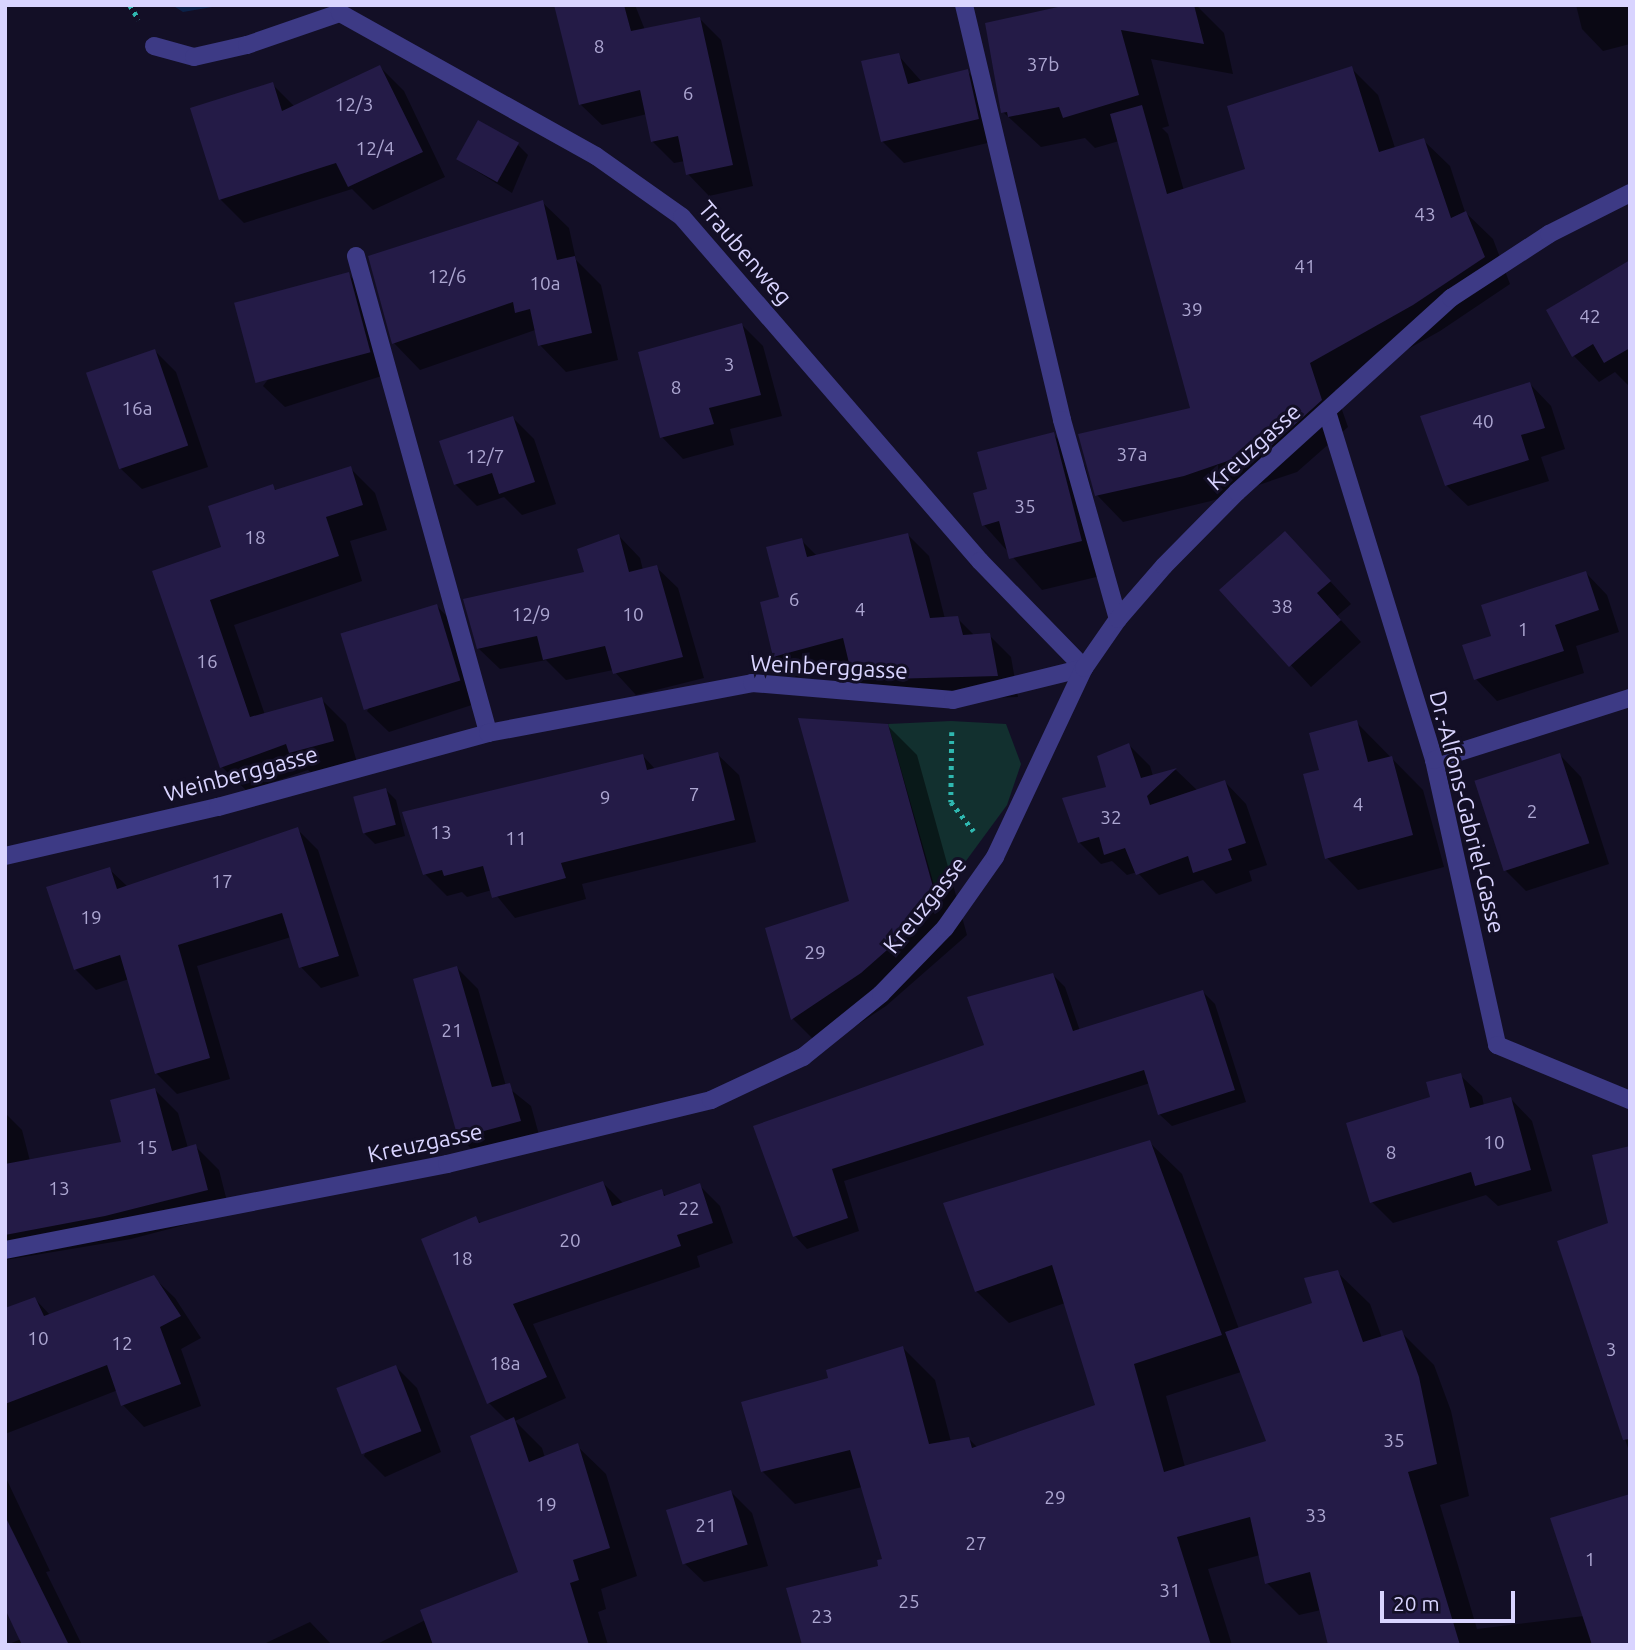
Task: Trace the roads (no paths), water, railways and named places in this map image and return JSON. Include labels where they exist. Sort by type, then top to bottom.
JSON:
[{"type":"street","points":[[964,5],[1062,420],[1118,619]]},
{"type":"street","name":"Traubenweg","points":[[154,46],[194,57],[247,45],[340,13],[596,156],[682,217],[979,562],[1084,668]]},
{"type":"street","name":"Kreuzgasse","points":[[5,1250],[447,1164],[712,1100],[803,1057],[881,994],[945,928],[995,857],[1084,668],[1118,619],[1237,492],[1328,415],[1451,298],[1549,234],[1630,193]]},
{"type":"street","points":[[356,256],[488,733]]},
{"type":"street","name":"Dr.-Alfons-Gabriel-Gasse","points":[[1328,415],[1434,760],[1497,1045],[1630,1100]]},
{"type":"street","name":"Weinberggasse","points":[[5,856],[218,807],[488,733],[752,683],[953,700],[1084,668]]},
{"type":"street","points":[[1434,760],[1630,698]]},
{"type":"water","points":[[172,5],[224,5],[183,12]]}]
